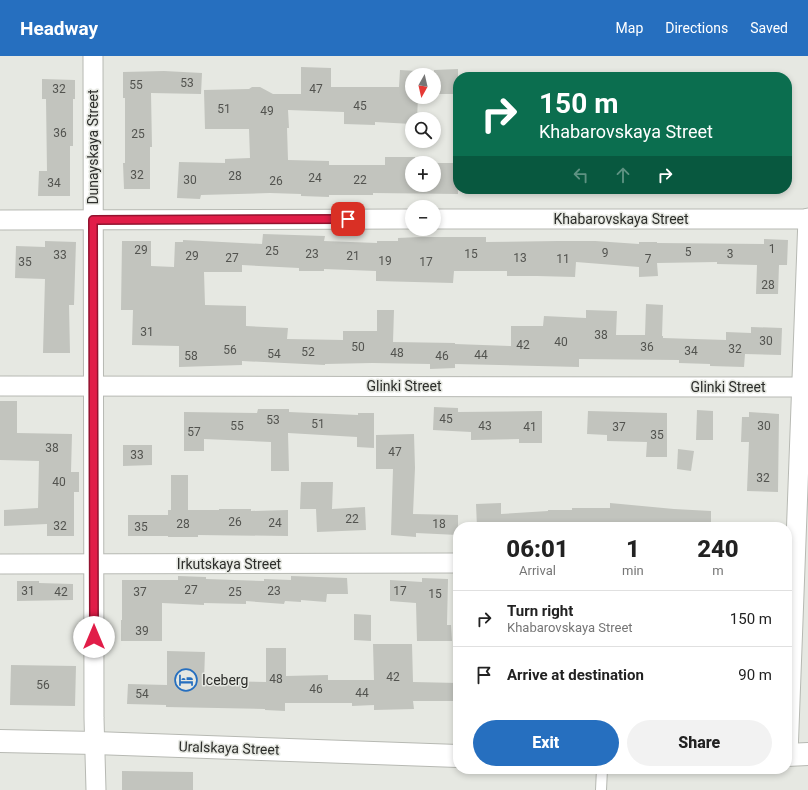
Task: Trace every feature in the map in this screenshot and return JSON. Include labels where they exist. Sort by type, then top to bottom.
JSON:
[{"type":"main road","name":"Uralskaya Street","points":[[0,741],[453,756]]},
{"type":"street","name":"Dunayskaya Street","points":[[93,56],[96,790]]},
{"type":"street","points":[[792,549],[804,387],[808,218]]},
{"type":"street","name":"Khabarovskaya Street","points":[[441,219],[808,218]]},
{"type":"street","points":[[0,220],[405,219]]},
{"type":"street","name":"Glinki Street","points":[[0,386],[804,387]]},
{"type":"street","name":"Irkutskaya Street","points":[[0,564],[453,563]]},
{"type":"street","points":[[792,626],[794,754]]},
{"type":"lane","points":[[601,790],[602,774]]},
{"type":"building","points":[[301,67],[331,68],[331,87],[399,87],[400,70],[405,70],[405,104],[418,104],[417,112],[405,112],[405,124],[375,122],[375,125],[344,124],[344,112],[288,110],[288,160],[329,161],[329,165],[385,165],[385,157],[405,157],[405,192],[441,192],[441,163],[453,163],[453,194],[373,193],[373,195],[329,195],[329,197],[270,193],[201,195],[200,199],[177,198],[179,162],[225,163],[225,159],[250,158],[249,129],[205,129],[204,90],[249,89],[252,87],[260,87],[273,94],[301,94]]},
{"type":"building","points":[[458,69],[458,72],[453,72],[453,94],[441,94],[441,70]]},
{"type":"building","points":[[164,71],[202,73],[201,94],[151,93],[152,147],[150,147],[150,189],[124,189],[123,163],[125,163],[125,98],[123,98],[123,72]]},
{"type":"building","points":[[42,79],[75,80],[75,99],[73,99],[73,146],[70,146],[70,196],[38,196],[39,171],[47,171],[46,99],[42,99]]},
{"type":"building","points":[[263,234],[325,236],[324,241],[377,243],[377,241],[398,241],[398,238],[419,237],[486,237],[486,242],[595,241],[639,244],[639,242],[657,242],[764,244],[764,239],[788,240],[787,265],[779,265],[778,294],[756,294],[757,265],[717,264],[717,262],[657,263],[658,276],[639,277],[639,267],[576,262],[575,277],[507,276],[507,271],[454,271],[453,283],[376,281],[376,271],[324,269],[324,271],[299,271],[299,268],[242,265],[242,272],[204,272],[205,305],[246,306],[246,326],[288,328],[287,339],[343,340],[343,331],[377,331],[377,310],[394,310],[393,342],[511,346],[511,326],[543,326],[544,316],[586,318],[586,310],[617,311],[616,335],[645,335],[646,304],[663,305],[663,338],[726,340],[726,332],[751,333],[751,327],[782,328],[781,355],[745,354],[744,367],[679,363],[679,360],[579,359],[579,367],[455,364],[455,368],[430,369],[430,364],[372,363],[325,365],[242,361],[242,365],[179,367],[179,346],[132,345],[133,310],[121,310],[122,241],[151,241],[151,266],[174,267],[175,242],[183,242],[183,240],[262,244]]},
{"type":"building","points":[[45,241],[76,242],[74,305],[69,305],[70,353],[43,353],[45,279],[15,278],[16,246],[45,247]]},
{"type":"building","points":[[0,401],[17,401],[17,433],[72,434],[71,472],[79,472],[79,492],[74,492],[74,536],[47,536],[47,524],[4,526],[4,510],[38,508],[39,461],[0,460]]},
{"type":"building","points":[[434,407],[458,408],[458,412],[542,411],[542,443],[519,443],[519,439],[471,440],[471,432],[433,430]]},
{"type":"building","points":[[258,409],[289,409],[289,412],[358,415],[358,413],[374,413],[374,448],[357,447],[357,437],[288,433],[289,471],[271,471],[271,442],[204,439],[204,451],[184,451],[184,412],[257,413]]},
{"type":"building","points":[[697,410],[713,411],[713,440],[696,440]]},
{"type":"building","points":[[588,411],[667,413],[667,457],[646,457],[647,442],[607,441],[607,435],[587,434]]},
{"type":"building","points":[[749,412],[779,414],[778,492],[747,491],[749,442],[741,442],[742,417],[749,417]]},
{"type":"building","points":[[414,434],[415,468],[413,514],[458,515],[458,522],[453,522],[453,535],[416,533],[416,537],[391,535],[393,469],[376,469],[376,435]]},
{"type":"building","points":[[123,445],[152,445],[152,465],[123,466]]},
{"type":"building","points":[[678,449],[694,451],[691,471],[677,469]]},
{"type":"building","points":[[171,475],[188,475],[188,510],[288,510],[288,536],[128,536],[128,515],[168,515],[168,510],[171,510]]},
{"type":"building","points":[[301,482],[333,482],[332,509],[365,507],[366,530],[317,532],[316,509],[300,509]]},
{"type":"building","points":[[501,503],[501,514],[548,510],[572,510],[572,508],[610,508],[610,503],[711,511],[711,522],[477,522],[476,504]]},
{"type":"building","points":[[178,576],[206,577],[206,579],[264,581],[264,579],[291,580],[291,576],[347,578],[348,594],[327,594],[326,602],[301,600],[301,602],[285,601],[284,604],[246,601],[246,604],[204,603],[204,605],[162,603],[162,641],[121,641],[122,580],[178,580]]},
{"type":"building","points":[[422,578],[448,579],[447,625],[451,625],[452,641],[417,641],[416,603],[390,601],[390,580],[422,582]]},
{"type":"building","points":[[17,581],[73,584],[73,600],[17,601]]},
{"type":"building","points":[[354,614],[371,615],[371,641],[354,640]]},
{"type":"building","points":[[373,644],[412,644],[413,682],[453,683],[453,701],[413,701],[414,709],[374,710],[374,705],[352,706],[352,703],[285,703],[285,711],[265,709],[166,707],[166,705],[127,704],[128,684],[167,685],[167,651],[205,652],[204,681],[266,682],[266,648],[286,648],[286,676],[328,675],[328,680],[374,680]]},
{"type":"building","points":[[11,665],[76,666],[75,706],[10,705]]},
{"type":"building","points":[[122,771],[193,772],[193,790],[122,790]]},
{"type":"place","name":"Iceberg","points":[[186,680]]},
{"type":"route","points":[[94,637],[93,220],[348,219]]}]
